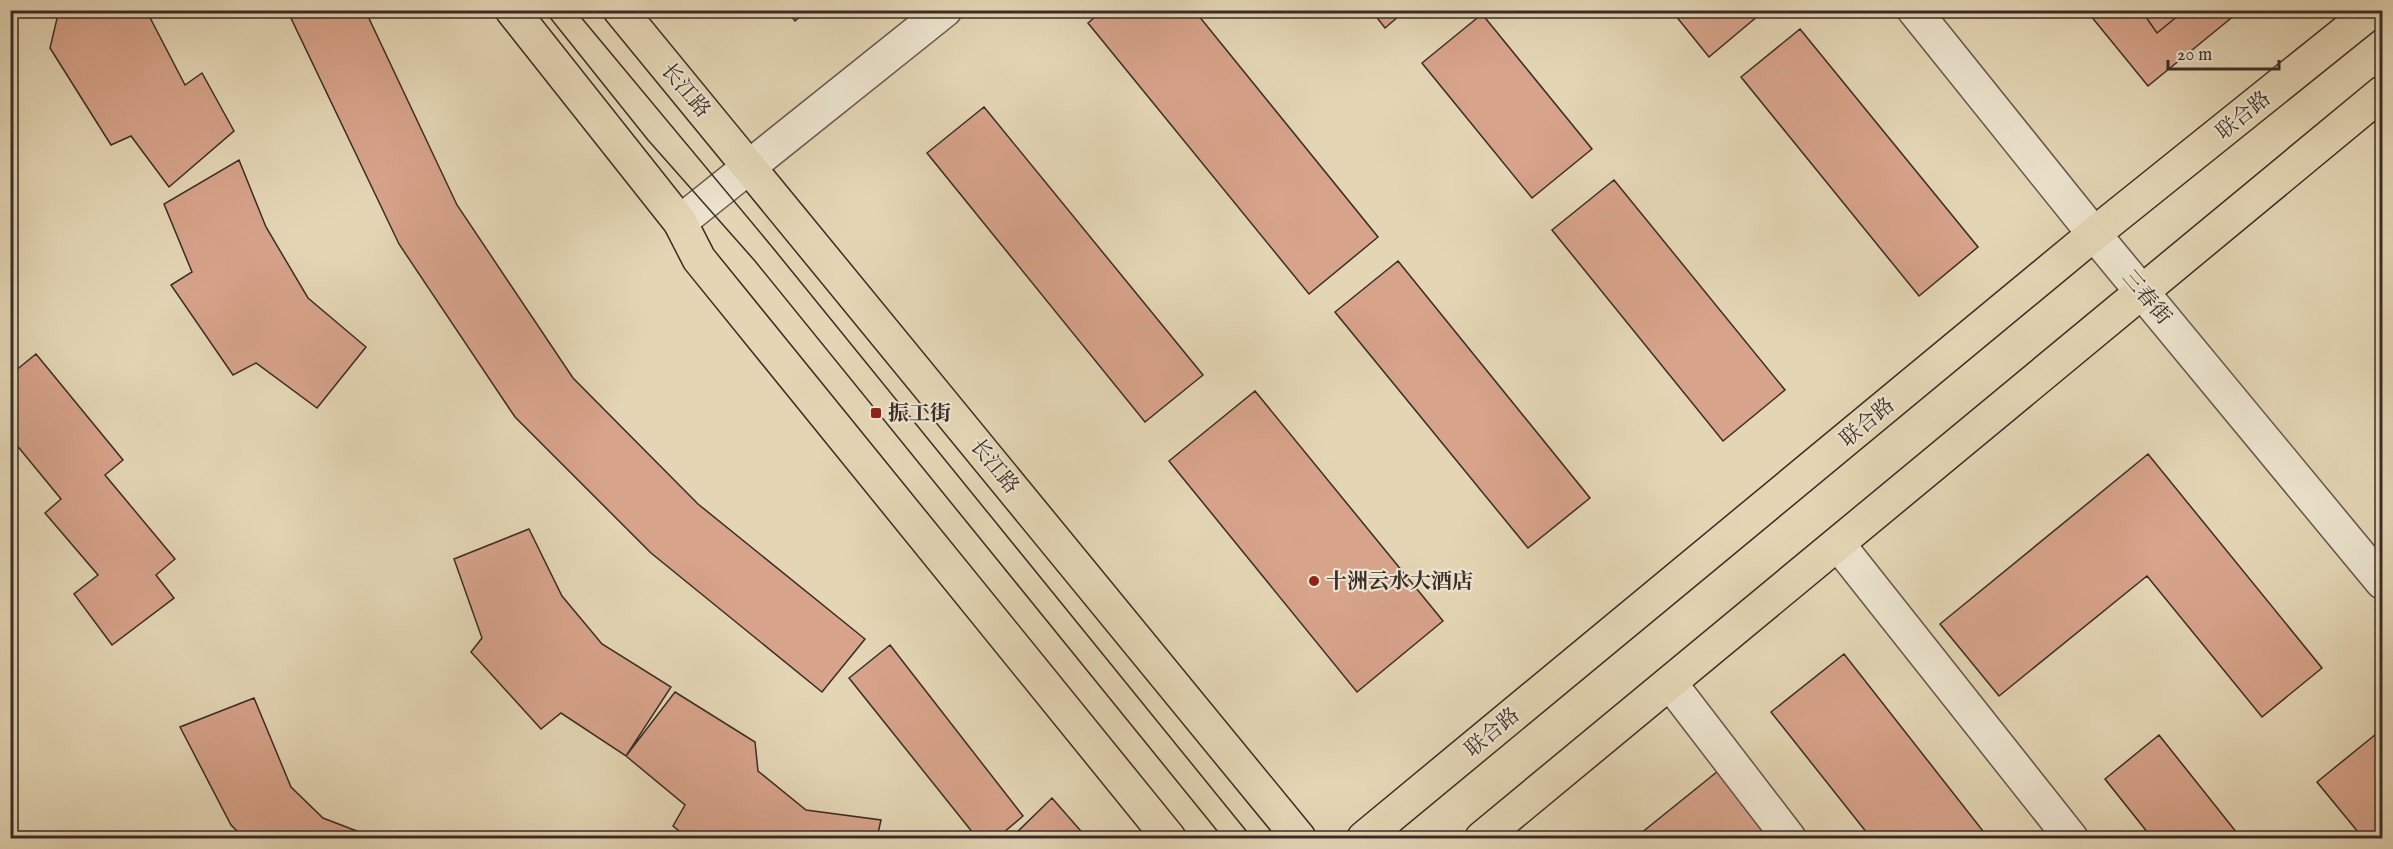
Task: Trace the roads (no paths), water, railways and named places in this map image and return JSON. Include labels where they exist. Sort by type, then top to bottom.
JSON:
[{"type":"main road","points":[[512,10],[680,222],[699,259],[1169,838]]},
{"type":"main road","name":"长江路","points":[[620,10],[1299,838]]},
{"type":"main road","name":"联合路","points":[[1364,838],[2094,234],[2373,10]]},
{"type":"main road","points":[[1482,838],[2382,93]]},
{"type":"street","points":[[680,222],[945,10]]},
{"type":"street","name":"三春街","points":[[1914,10],[2094,234],[2382,582]]},
{"type":"street","points":[[1838,543],[2071,838]]},
{"type":"street","points":[[1670,683],[1790,838]]},
{"type":"tram line","points":[[544,10],[648,140],[755,261],[1223,838]]},
{"type":"tram line","points":[[575,10],[773,248],[1252,838]]},
{"type":"place","name":"振工街","points":[[876,413]]},
{"type":"place","name":"十洲云水大酒店","points":[[1314,581]]}]
